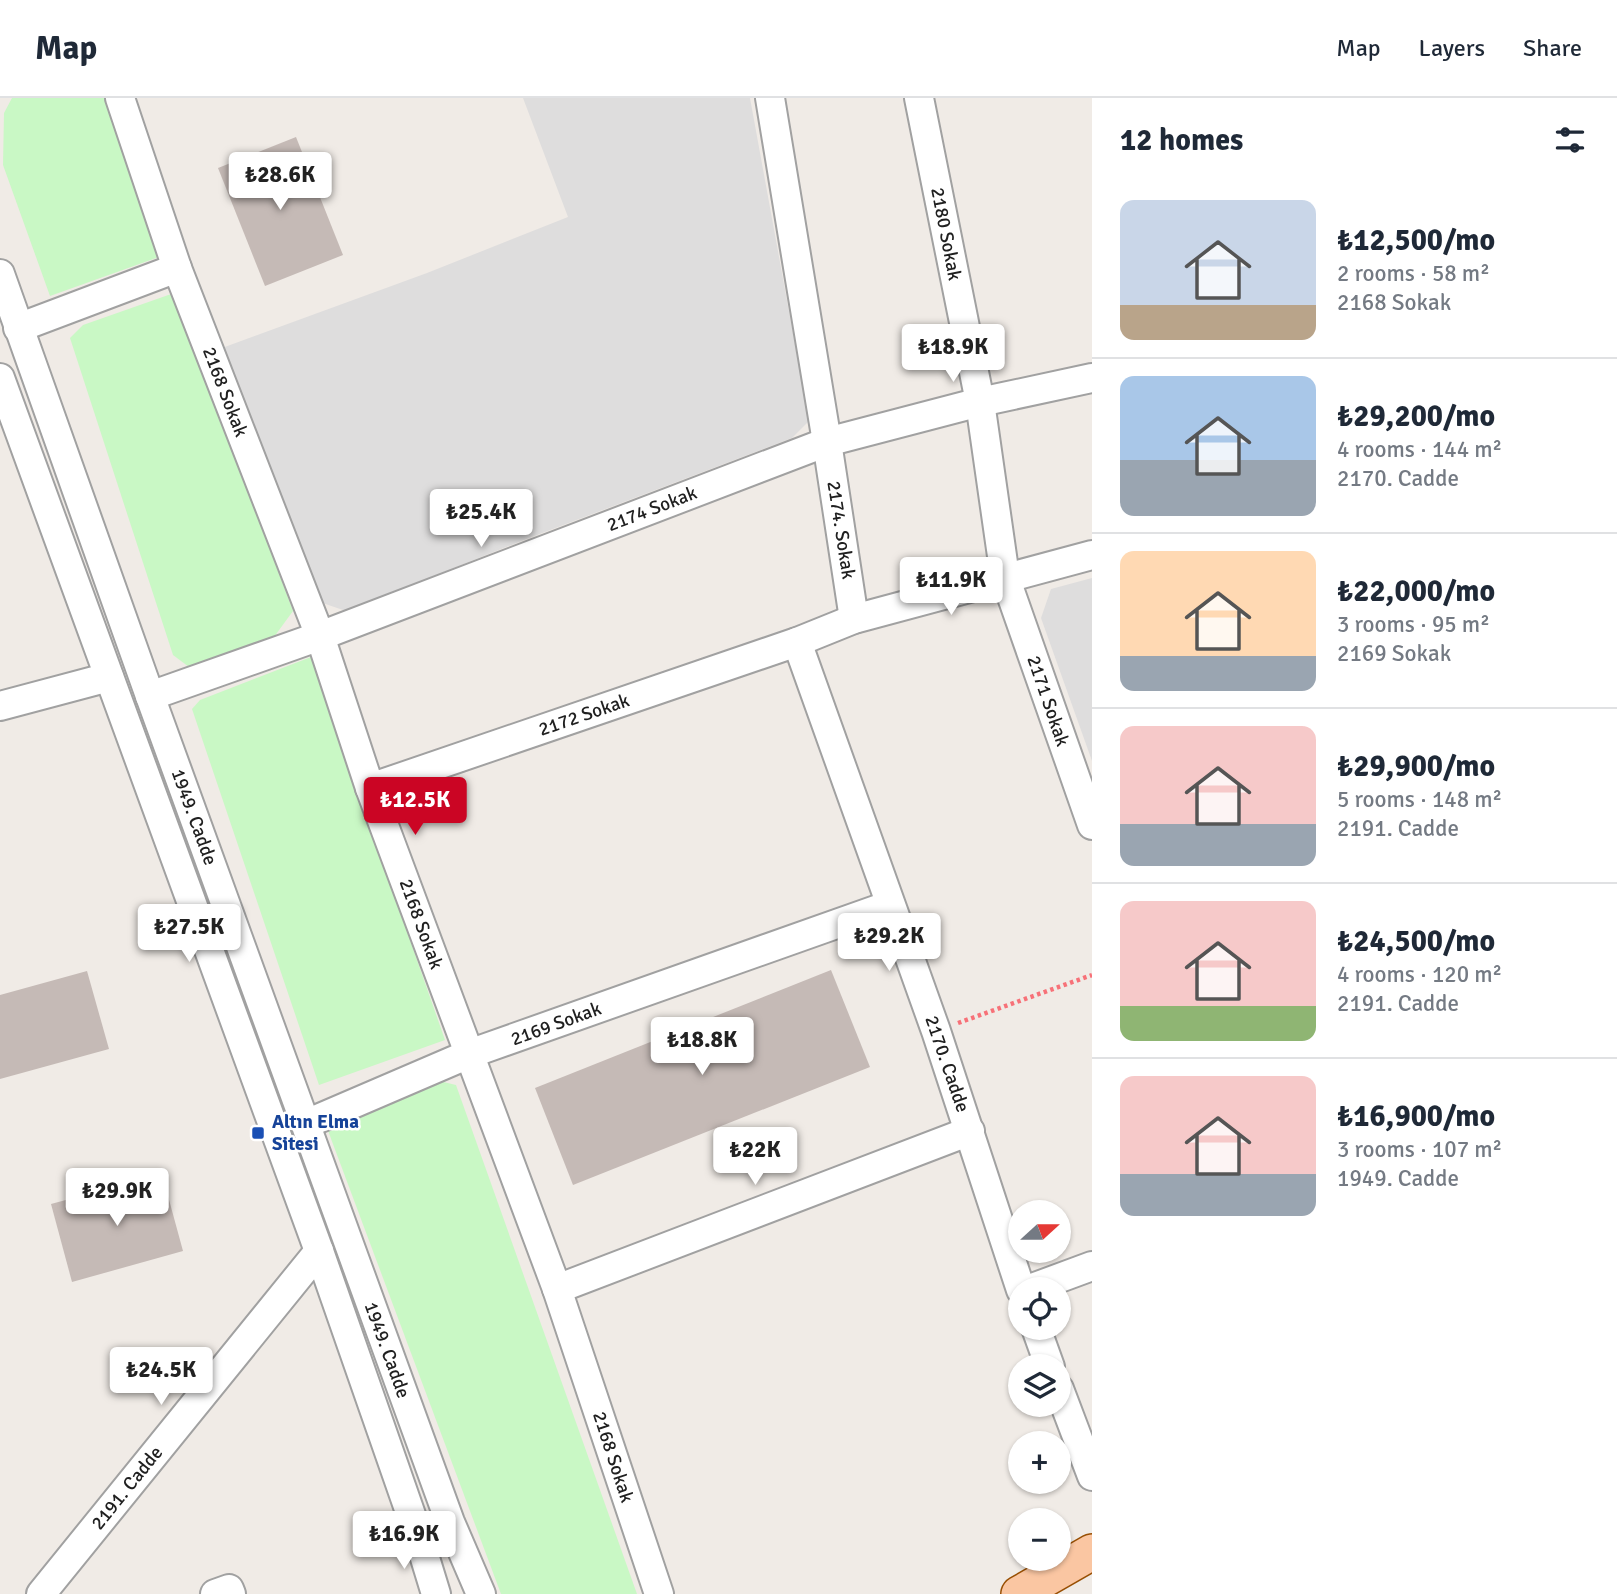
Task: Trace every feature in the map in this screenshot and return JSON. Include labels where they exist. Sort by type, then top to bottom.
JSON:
[{"type":"main road","points":[[1020,1594],[1092,1552]]},
{"type":"street","name":"2168 Sokak","points":[[120,98],[177,268],[320,636],[370,788],[557,1289],[659,1594]]},
{"type":"street","points":[[769,98],[827,442]]},
{"type":"street","name":"2180 Sokak","points":[[919,98],[980,402],[1005,577]]},
{"type":"street","points":[[18,328],[177,268]]},
{"type":"street","name":"1949. Cadde","points":[[0,274],[450,1522],[481,1594]]},
{"type":"street","name":"1949. Cadde","points":[[0,378],[10,438],[109,677],[319,1251],[436,1594]]},
{"type":"street","name":"2174 Sokak","points":[[150,696],[320,636],[827,442],[980,402],[1092,378]]},
{"type":"street","name":"2174. Sokak","points":[[827,442],[854,619]]},
{"type":"street","name":"2172 Sokak","points":[[370,788],[797,642],[854,619],[1092,555]]},
{"type":"street","name":"2171 Sokak","points":[[1005,577],[1092,825]]},
{"type":"street","name":"2170. Cadde","points":[[797,642],[936,1031],[1017,1277]]},
{"type":"street","points":[[0,706],[109,677]]},
{"type":"street","name":"2169 Sokak","points":[[306,1124],[469,1055],[890,905]]},
{"type":"street","points":[[557,1289],[970,1131]]},
{"type":"street","name":"2191. Cadde","points":[[41,1594],[319,1251]]},
{"type":"street","points":[[1062,1277],[1092,1266]]},
{"type":"street","points":[[1070,1417],[1092,1476]]},
{"type":"street","points":[[215,1594],[229,1589],[231,1594]]},
{"type":"path","points":[[936,1031],[1092,975]]},
{"type":"shaded area","points":[[523,98],[750,98],[809,421],[792,438],[346,611],[311,599],[222,348],[427,273],[568,217]]},
{"type":"shaded area","points":[[1092,578],[1092,761],[1041,618],[1051,589]]},
{"type":"green space","points":[[12,98],[108,98],[159,257],[50,296],[3,165],[4,113]]},
{"type":"green space","points":[[174,293],[293,611],[274,637],[189,667],[173,655],[70,338],[83,325]]},
{"type":"green space","points":[[311,657],[445,1040],[319,1085],[192,709],[200,700]]},
{"type":"green space","points":[[431,1079],[456,1085],[637,1594],[501,1594],[324,1120]]},
{"type":"building","points":[[296,137],[343,255],[265,286],[218,168]]},
{"type":"building","points":[[831,970],[870,1067],[573,1185],[535,1088]]},
{"type":"building","points":[[87,971],[109,1049],[0,1079],[0,995]]},
{"type":"building","points":[[162,1174],[183,1251],[72,1282],[51,1204]]},
{"type":"place","name":"Altın Elma Sitesi","points":[[258,1133]]}]
